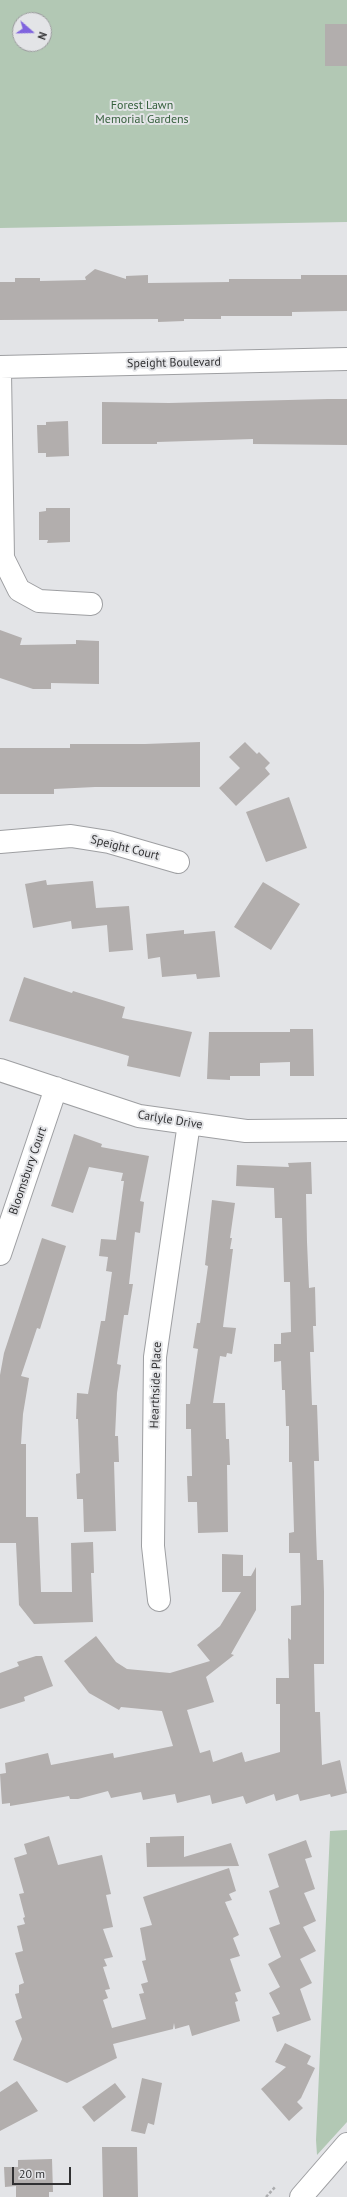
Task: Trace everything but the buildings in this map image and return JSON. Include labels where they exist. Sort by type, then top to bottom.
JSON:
[{"type":"street","name":"Speight Boulevard","points":[[0,367],[347,359]]},
{"type":"street","points":[[0,373],[3,558],[18,590],[39,601],[91,604]]},
{"type":"street","name":"Speight Court","points":[[0,842],[71,836],[109,842],[178,862]]},
{"type":"street","name":"Carlyle Drive","points":[[0,1070],[138,1116],[246,1131],[347,1130]]},
{"type":"street","name":"Bloomsbury Court","points":[[0,1254],[56,1088]]},
{"type":"street","name":"Hearthside Place","points":[[159,1600],[153,1546],[155,1357],[189,1123]]},
{"type":"street","points":[[301,2197],[347,2144]]},
{"type":"path","points":[[266,2197],[276,2186]]},
{"type":"green space","name":"Forest Lawn Memorial Gardens","points":[[0,0],[347,0],[347,222],[0,228]]},
{"type":"green space","points":[[347,1830],[347,2122],[317,2155],[316,2140],[330,1831]]}]
